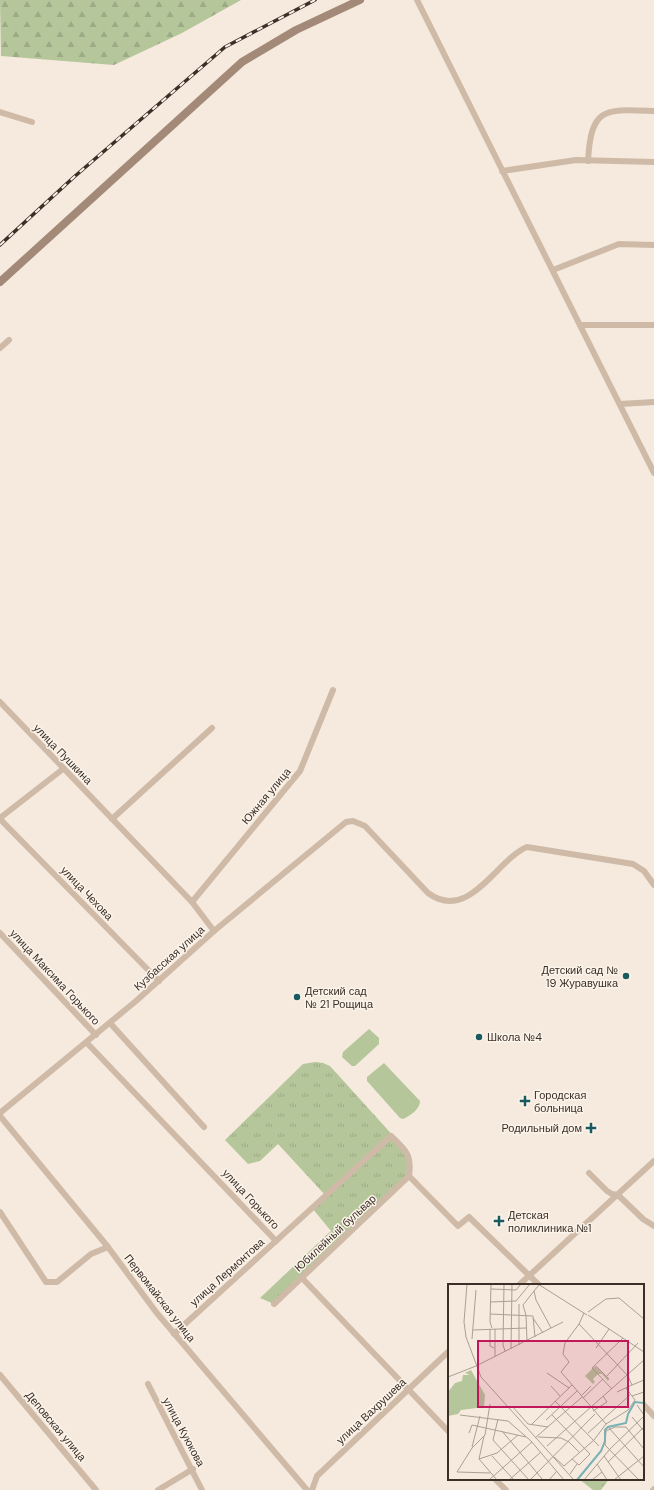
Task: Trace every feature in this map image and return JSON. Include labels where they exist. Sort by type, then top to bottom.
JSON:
[{"type":"street","points":[[0,282],[242,62],[296,30],[360,0]]},
{"type":"street","points":[[417,0],[654,473]]},
{"type":"street","points":[[588,161],[592,127],[602,114],[622,109],[654,110]]},
{"type":"street","points":[[0,112],[32,122]]},
{"type":"street","points":[[502,171],[576,160],[654,162]]},
{"type":"street","points":[[553,270],[619,244],[654,245]]},
{"type":"street","points":[[580,325],[654,325]]},
{"type":"street","points":[[0,348],[9,340]]},
{"type":"street","points":[[620,404],[654,402]]},
{"type":"street","name":"Южная улица","points":[[192,902],[300,771],[334,690]]},
{"type":"street","name":"улица Пушкина","points":[[0,702],[192,902],[214,931]]},
{"type":"street","points":[[112,819],[212,728]]},
{"type":"street","points":[[0,819],[63,769]]},
{"type":"street","name":"улица Чехова","points":[[0,819],[159,981]]},
{"type":"street","name":"Кузбасская улица","points":[[0,1113],[110,1024],[214,931],[341,825],[353,821],[365,826],[428,893],[441,901],[456,900],[477,890],[518,851],[527,847],[633,864],[644,871],[654,885]]},
{"type":"street","name":"улица Максима Горького","points":[[0,933],[96,1035]]},
{"type":"street","points":[[110,1024],[204,1127]]},
{"type":"street","name":"улица Горького","points":[[87,1043],[276,1241],[391,1136],[406,1150],[411,1164],[409,1176]]},
{"type":"street","name":"Первомайская улица","points":[[0,1116],[108,1246],[156,1312],[174,1334],[307,1490]]},
{"type":"street","points":[[520,1284],[618,1195],[654,1160]]},
{"type":"street","points":[[589,1173],[607,1191],[618,1195],[643,1219],[654,1226]]},
{"type":"street","points":[[409,1176],[458,1226],[469,1216],[538,1284]]},
{"type":"street","name":"Юбилейный бульвар","points":[[274,1304],[409,1176]]},
{"type":"street","points":[[0,1212],[46,1282],[57,1282],[91,1254],[108,1246]]},
{"type":"street","name":"улица Лермонтова","points":[[174,1334],[276,1241]]},
{"type":"street","points":[[302,1278],[408,1391],[448,1431]]},
{"type":"street","name":"улица Вахрушева","points":[[312,1490],[317,1476],[448,1352]]},
{"type":"street","name":"Деповская улица","points":[[0,1375],[96,1490]]},
{"type":"street","name":"улица Куюкова","points":[[148,1384],[193,1469],[202,1490]]},
{"type":"street","points":[[644,1405],[654,1416]]},
{"type":"street","points":[[158,1490],[193,1469]]},
{"type":"street","points":[[496,1480],[506,1490]]},
{"type":"green space","points":[[0,0],[241,0],[182,33],[114,65],[1,56]]},
{"type":"green space","points":[[369,1029],[379,1038],[379,1044],[355,1066],[352,1066],[342,1057],[343,1052]]},
{"type":"green space","points":[[315,1062],[330,1066],[406,1150],[409,1176],[274,1304],[260,1298],[331,1231],[312,1208],[326,1196],[278,1144],[260,1161],[248,1164],[225,1140],[303,1064]]},
{"type":"green space","points":[[384,1063],[420,1101],[418,1107],[403,1119],[400,1118],[367,1081],[367,1077]]},
{"type":"green space","points":[[580,1480],[608,1480],[601,1490],[593,1490]]},
{"type":"railway","points":[[0,245],[74,177],[225,47],[315,0]]},
{"type":"place","name":"Детский сад № 19 Журавушка","points":[[626,976]]},
{"type":"place","name":"Детский сад № 21 Рощица","points":[[297,997]]},
{"type":"place","name":"Школа №4","points":[[479,1037]]},
{"type":"place","name":"Городская больница","points":[[525,1101]]},
{"type":"place","name":"Родильный дом","points":[[591,1128]]},
{"type":"place","name":"Детская поликлиника №1","points":[[499,1221]]}]
